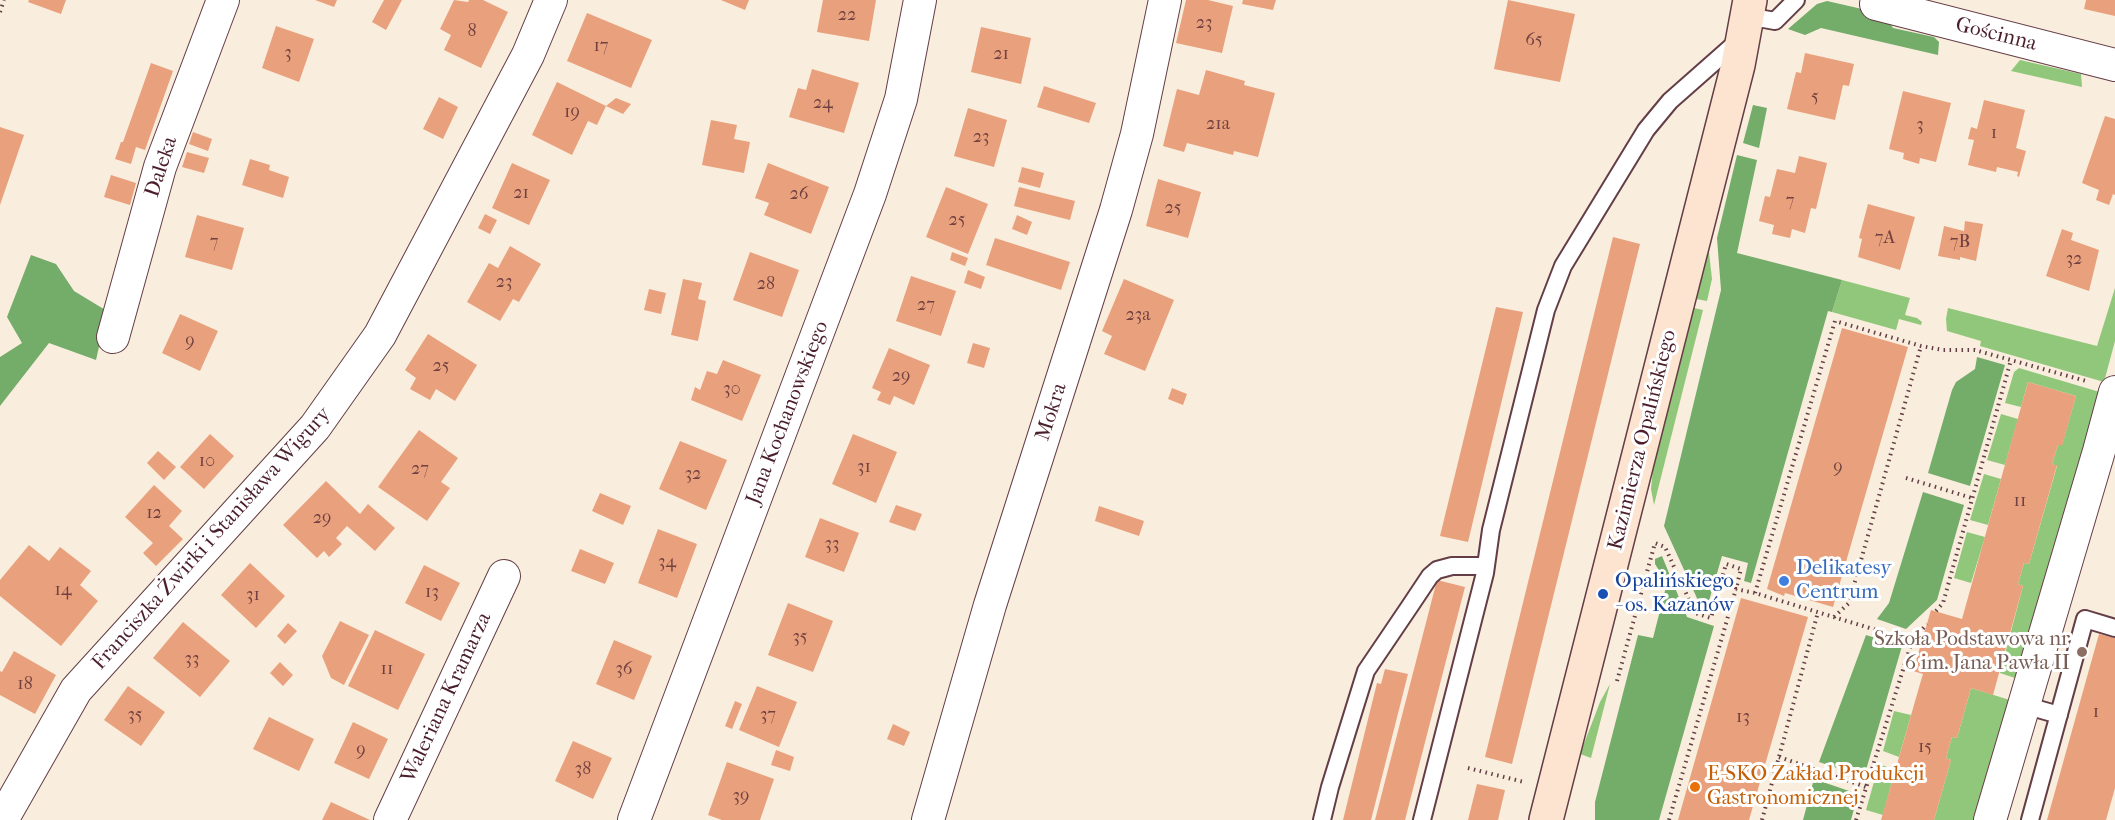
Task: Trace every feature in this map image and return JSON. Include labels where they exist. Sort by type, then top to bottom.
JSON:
[{"type":"street","name":"Daleka","points":[[113,337],[160,167],[223,0]]},
{"type":"street","name":"Franciszka Żwirki i Stanisława Wigury","points":[[2,820],[76,690],[315,427],[380,335],[528,55],[550,0]]},
{"type":"street","name":"Jana Kochanowskiego","points":[[634,820],[870,194],[901,99],[921,0]]},
{"type":"street","name":"Mokra","points":[[928,820],[990,605],[1116,210],[1137,134],[1165,0]]},
{"type":"street","name":"Gościnna","points":[[1867,2],[2115,65]]},
{"type":"street","name":"Kazimierza Opalińskiego","points":[[1546,820],[1730,95],[1747,18]]},
{"type":"street","points":[[1990,820],[2024,705],[2107,453],[2102,387]]},
{"type":"street","name":"Waleriana Kramarza","points":[[390,820],[504,576]]},
{"type":"lane","points":[[1422,820],[1486,566],[1491,530],[1543,322],[1563,266],[1646,130],[1670,101],[1701,76],[1747,18],[1775,21],[1796,0]]},
{"type":"lane","points":[[1701,76],[1718,81],[1727,88],[1730,95]]},
{"type":"lane","points":[[1322,820],[1366,671],[1430,576],[1437,570],[1452,566],[1486,566]]},
{"type":"lane","points":[[2030,820],[2085,619],[2115,628]]},
{"type":"lane","points":[[2024,705],[2059,715]]},
{"type":"path","points":[[0,12],[4,0]]},
{"type":"path","points":[[1755,593],[1835,321],[1922,346],[1943,350],[1975,350],[2102,387]]},
{"type":"path","points":[[1834,617],[1848,603],[1922,346]]},
{"type":"path","points":[[1936,611],[1943,603],[2011,360]]},
{"type":"path","points":[[1906,478],[1972,498]]},
{"type":"path","points":[[1655,543],[1665,547],[1695,613],[1711,618],[1726,564],[1741,568],[1669,820]]},
{"type":"path","points":[[1736,589],[1912,641]]},
{"type":"path","points":[[1762,820],[1818,612]]},
{"type":"path","points":[[1856,820],[1912,641],[1927,624]]},
{"type":"path","points":[[1908,655],[1917,658]]},
{"type":"path","points":[[1779,757],[1866,787]]},
{"type":"path","points":[[1468,768],[1525,782]]},
{"type":"green space","points":[[1827,1],[1884,14],[1893,28],[1934,37],[1939,42],[1938,55],[1821,28],[1805,35],[1788,29],[1817,4]]},
{"type":"green space","points":[[2020,60],[2081,74],[2082,87],[2011,71]]},
{"type":"green space","points":[[1753,105],[1767,108],[1759,148],[1743,143]]},
{"type":"green space","points":[[1737,155],[1757,160],[1737,253],[1842,280],[1832,312],[1828,311],[1751,583],[1744,581],[1748,563],[1722,556],[1709,601],[1701,607],[1664,526],[1721,290],[1717,238]]},
{"type":"green space","points":[[1709,252],[1712,279],[1707,301],[1696,299],[1706,254]]},
{"type":"green space","points":[[31,255],[56,264],[74,291],[107,311],[96,360],[49,343],[0,406],[0,357],[22,343],[7,317]]},
{"type":"green space","points":[[1842,280],[1910,298],[1905,315],[1917,318],[1922,322],[1921,325],[1899,319],[1896,330],[1832,312]]},
{"type":"green space","points":[[2115,288],[2115,341],[2104,382],[1980,346],[1981,341],[1947,331],[1948,308],[2097,346]]},
{"type":"green space","points":[[1694,308],[1703,310],[1654,505],[1651,489],[1653,468]]},
{"type":"green space","points":[[1977,357],[2005,365],[1970,486],[1928,473],[1952,390],[1956,382],[1975,369]]},
{"type":"green space","points":[[2019,368],[2103,393],[2018,679],[2000,673],[2023,586],[2018,584],[2024,563],[2029,564],[2057,466],[2052,464],[2058,445],[2062,445],[2076,396],[2028,382],[2021,407],[2005,403],[2014,372]]},
{"type":"green space","points":[[2001,414],[2018,419],[2005,465],[1987,460]]},
{"type":"green space","points":[[1984,474],[2001,479],[1988,525],[1970,520]]},
{"type":"green space","points":[[1923,492],[1964,505],[1937,600],[1906,629],[1877,619],[1889,603]]},
{"type":"green space","points":[[1967,532],[1985,537],[1971,583],[1954,578]]},
{"type":"green space","points":[[1662,556],[1687,617],[1714,626],[1659,820],[1595,820],[1595,802],[1638,635],[1653,638],[1667,583],[1655,564],[1655,559]]},
{"type":"green space","points":[[1866,635],[1902,646],[1864,777],[1819,762]]},
{"type":"green space","points":[[1610,684],[1591,758],[1580,754],[1600,702]]},
{"type":"green space","points":[[1971,688],[2013,701],[1981,820],[1934,820],[1951,760],[1946,758],[1952,737],[1957,738]]},
{"type":"green space","points":[[1894,711],[1911,715],[1899,757],[1883,751]]},
{"type":"green space","points":[[1879,764],[1895,770],[1883,815],[1866,810]]},
{"type":"green space","points":[[1814,779],[1858,794],[1851,820],[1803,820]]},
{"type":"building","points":[[29,0],[66,0],[61,14],[28,2]]},
{"type":"building","points":[[315,0],[337,0],[334,7]]},
{"type":"building","points":[[384,0],[402,0],[386,30],[372,22]]},
{"type":"building","points":[[454,0],[468,2],[469,0],[483,0],[508,12],[481,68],[444,50],[451,35],[440,29]]},
{"type":"building","points":[[721,0],[749,0],[745,10]]},
{"type":"building","points":[[823,0],[876,0],[869,41],[817,32]]},
{"type":"building","points":[[1186,0],[1208,0],[1233,6],[1222,53],[1176,43]]},
{"type":"building","points":[[1243,0],[1276,0],[1273,10],[1242,4]]},
{"type":"building","points":[[1508,0],[1575,14],[1560,82],[1494,69]]},
{"type":"building","points":[[2086,0],[2115,0],[2115,16],[2084,9]]},
{"type":"building","points":[[587,13],[652,40],[631,88],[567,61]]},
{"type":"building","points":[[276,26],[314,39],[299,82],[262,68]]},
{"type":"building","points":[[981,27],[1031,38],[1021,84],[971,72]]},
{"type":"building","points":[[1805,53],[1854,64],[1849,86],[1843,85],[1835,120],[1787,109],[1796,72],[1801,73]]},
{"type":"building","points":[[151,63],[173,71],[145,150],[136,147],[131,164],[115,159]]},
{"type":"building","points":[[812,69],[859,83],[844,133],[789,117],[798,88],[806,90]]},
{"type":"building","points":[[1206,70],[1245,81],[1244,85],[1275,93],[1258,157],[1234,151],[1233,155],[1187,143],[1184,152],[1163,146],[1177,89],[1199,95]]},
{"type":"building","points":[[557,82],[606,106],[597,125],[588,121],[572,155],[532,135]]},
{"type":"building","points":[[1044,86],[1096,103],[1089,123],[1037,107]]},
{"type":"building","points":[[1903,91],[1951,103],[1936,162],[1920,158],[1919,164],[1903,159],[1904,153],[1889,149]]},
{"type":"building","points":[[439,97],[458,107],[443,139],[423,129]]},
{"type":"building","points":[[616,98],[631,104],[623,114],[606,106]]},
{"type":"building","points":[[1984,100],[2025,110],[2016,148],[2026,151],[2019,177],[2018,172],[1997,167],[1996,172],[1968,165],[1974,140],[1968,139],[1971,127],[1977,129]]},
{"type":"building","points":[[968,108],[1007,120],[994,167],[954,156]]},
{"type":"building","points":[[2105,116],[2115,119],[2115,195],[2113,194],[2109,205],[2096,200],[2099,190],[2082,183]]},
{"type":"building","points":[[711,120],[737,125],[734,139],[750,142],[744,173],[702,165]]},
{"type":"building","points":[[0,127],[24,135],[0,205]]},
{"type":"building","points":[[193,132],[212,139],[208,151],[189,144]]},
{"type":"building","points":[[187,152],[209,158],[204,173],[182,167]]},
{"type":"building","points":[[1799,156],[1827,163],[1816,209],[1811,208],[1805,233],[1792,229],[1790,238],[1772,234],[1774,225],[1759,221],[1765,196],[1770,197],[1777,169],[1795,173]]},
{"type":"building","points":[[250,159],[270,165],[269,170],[289,177],[283,198],[242,185]]},
{"type":"building","points":[[512,163],[550,180],[529,225],[492,208]]},
{"type":"building","points":[[768,163],[829,187],[811,234],[764,215],[769,203],[755,198]]},
{"type":"building","points":[[1022,167],[1044,173],[1040,188],[1018,182]]},
{"type":"building","points":[[111,175],[136,183],[130,205],[104,197]]},
{"type":"building","points":[[1158,179],[1201,192],[1188,238],[1146,226]]},
{"type":"building","points":[[946,187],[988,204],[968,254],[926,237]]},
{"type":"building","points":[[1019,187],[1075,201],[1070,220],[1014,206]]},
{"type":"building","points":[[1868,204],[1915,217],[1900,270],[1858,257],[1862,239],[1859,238]]},
{"type":"building","points":[[485,214],[497,220],[490,234],[478,228]]},
{"type":"building","points":[[197,215],[244,228],[232,270],[185,257]]},
{"type":"building","points":[[1017,215],[1032,222],[1027,235],[1012,229]]},
{"type":"building","points":[[1965,221],[1983,224],[1976,261],[1960,257],[1960,260],[1938,256],[1944,226],[1964,231]]},
{"type":"building","points":[[2062,229],[2073,233],[2071,240],[2099,250],[2089,291],[2046,276]]},
{"type":"building","points":[[1613,237],[1640,244],[1512,764],[1485,757]]},
{"type":"building","points":[[995,238],[1070,262],[1061,290],[986,265]]},
{"type":"building","points":[[510,246],[541,264],[519,302],[513,299],[500,321],[467,302],[489,263],[498,268]]},
{"type":"building","points":[[750,252],[799,270],[782,317],[733,300]]},
{"type":"building","points":[[952,252],[968,258],[965,266],[950,260]]},
{"type":"building","points":[[968,270],[985,277],[981,289],[964,283]]},
{"type":"building","points":[[911,276],[956,291],[941,336],[896,321]]},
{"type":"building","points":[[683,279],[702,283],[698,299],[706,301],[698,341],[671,335]]},
{"type":"building","points":[[1124,279],[1174,300],[1145,371],[1104,354],[1112,336],[1102,331]]},
{"type":"building","points":[[649,289],[666,293],[661,314],[644,310]]},
{"type":"building","points":[[1496,307],[1523,312],[1468,542],[1440,536]]},
{"type":"building","points":[[180,314],[218,331],[200,371],[162,353]]},
{"type":"building","points":[[1842,328],[1908,347],[1833,607],[1785,593],[1784,596],[1767,589]]},
{"type":"building","points":[[428,334],[477,365],[455,401],[436,389],[430,400],[410,389],[416,378],[405,370]]},
{"type":"building","points":[[973,343],[990,348],[984,368],[967,363]]},
{"type":"building","points":[[889,348],[930,365],[914,405],[894,396],[890,405],[877,400],[881,392],[872,388]]},
{"type":"building","points":[[723,360],[761,375],[742,421],[691,400],[695,387],[700,390],[707,371],[717,374]]},
{"type":"building","points":[[2028,382],[2076,396],[2062,446],[2058,445],[2052,464],[2057,465],[2029,564],[2024,563],[2018,584],[2023,586],[1993,695],[1971,688],[1957,738],[1952,737],[1946,758],[1951,760],[1934,820],[1881,820],[1923,674],[1913,671],[1931,610],[1962,619]]},
{"type":"building","points":[[1172,388],[1187,394],[1183,405],[1168,399]]},
{"type":"building","points":[[419,430],[458,458],[441,482],[450,488],[427,521],[378,487]]},
{"type":"building","points":[[210,434],[234,456],[204,489],[180,467]]},
{"type":"building","points":[[853,434],[897,452],[876,503],[832,484]]},
{"type":"building","points":[[680,441],[727,460],[706,510],[659,489]]},
{"type":"building","points":[[158,451],[176,467],[164,480],[147,463]]},
{"type":"building","points":[[326,481],[360,514],[368,504],[395,528],[375,551],[347,526],[336,538],[342,544],[329,557],[324,551],[317,558],[283,525]]},
{"type":"building","points":[[154,485],[182,511],[169,526],[183,539],[156,566],[143,553],[153,543],[125,517]]},
{"type":"building","points":[[600,493],[631,506],[623,525],[592,511]]},
{"type":"building","points":[[896,505],[922,514],[915,531],[889,522]]},
{"type":"building","points":[[1099,506],[1144,521],[1139,536],[1095,521]]},
{"type":"building","points":[[820,518],[859,533],[844,572],[805,557]]},
{"type":"building","points":[[658,529],[697,544],[677,598],[638,583]]},
{"type":"building","points":[[29,545],[49,561],[60,547],[91,571],[80,585],[98,601],[61,646],[0,596],[0,580]]},
{"type":"building","points":[[580,549],[614,563],[605,584],[571,571]]},
{"type":"building","points":[[250,563],[285,596],[256,628],[221,595]]},
{"type":"building","points":[[424,565],[460,583],[441,621],[405,603]]},
{"type":"building","points":[[1437,580],[1465,587],[1405,820],[1375,820]]},
{"type":"building","points":[[1741,598],[1808,617],[1749,820],[1678,820]]},
{"type":"building","points":[[788,603],[833,621],[813,672],[768,655]]},
{"type":"building","points":[[340,621],[369,635],[344,685],[331,678],[322,656]]},
{"type":"building","points":[[183,622],[230,661],[200,697],[153,658]]},
{"type":"building","points":[[288,623],[297,631],[285,644],[277,636]]},
{"type":"building","points":[[375,630],[425,654],[398,710],[348,686]]},
{"type":"building","points":[[2099,634],[2115,638],[2115,788],[2106,820],[2047,820]]},
{"type":"building","points":[[614,640],[652,656],[634,700],[596,684]]},
{"type":"building","points":[[14,651],[56,675],[35,714],[0,695],[0,671],[2,672]]},
{"type":"building","points":[[280,662],[293,675],[283,686],[270,673]]},
{"type":"building","points":[[1385,669],[1408,674],[1371,820],[1343,820],[1377,683],[1381,684]]},
{"type":"building","points":[[128,686],[165,712],[141,746],[104,720]]},
{"type":"building","points":[[757,686],[797,702],[779,747],[739,730]]},
{"type":"building","points":[[735,701],[742,704],[732,729],[725,726]]},
{"type":"building","points":[[269,717],[314,739],[299,771],[253,749]]},
{"type":"building","points":[[353,722],[388,739],[369,779],[334,763]]},
{"type":"building","points":[[893,724],[910,732],[904,746],[887,739]]},
{"type":"building","points":[[573,741],[612,758],[593,799],[555,781]]},
{"type":"building","points":[[776,750],[794,757],[790,771],[771,765]]},
{"type":"building","points":[[727,762],[774,779],[760,820],[722,820],[708,815]]},
{"type":"building","points":[[1477,784],[1505,790],[1498,820],[1468,820]]},
{"type":"building","points":[[331,802],[370,820],[322,820]]},
{"type":"place","name":"Delikatesy Centrum","points":[[1784,581]]},
{"type":"place","name":"Opalińskiego - os. Kazanów","points":[[1603,594]]},
{"type":"place","name":"Szkoła Podstawowa nr 6 im. Jana Pawła II","points":[[2082,652]]},
{"type":"place","name":"E-SKO Zakład Produkcji Gastronomicznej","points":[[1695,787]]}]
